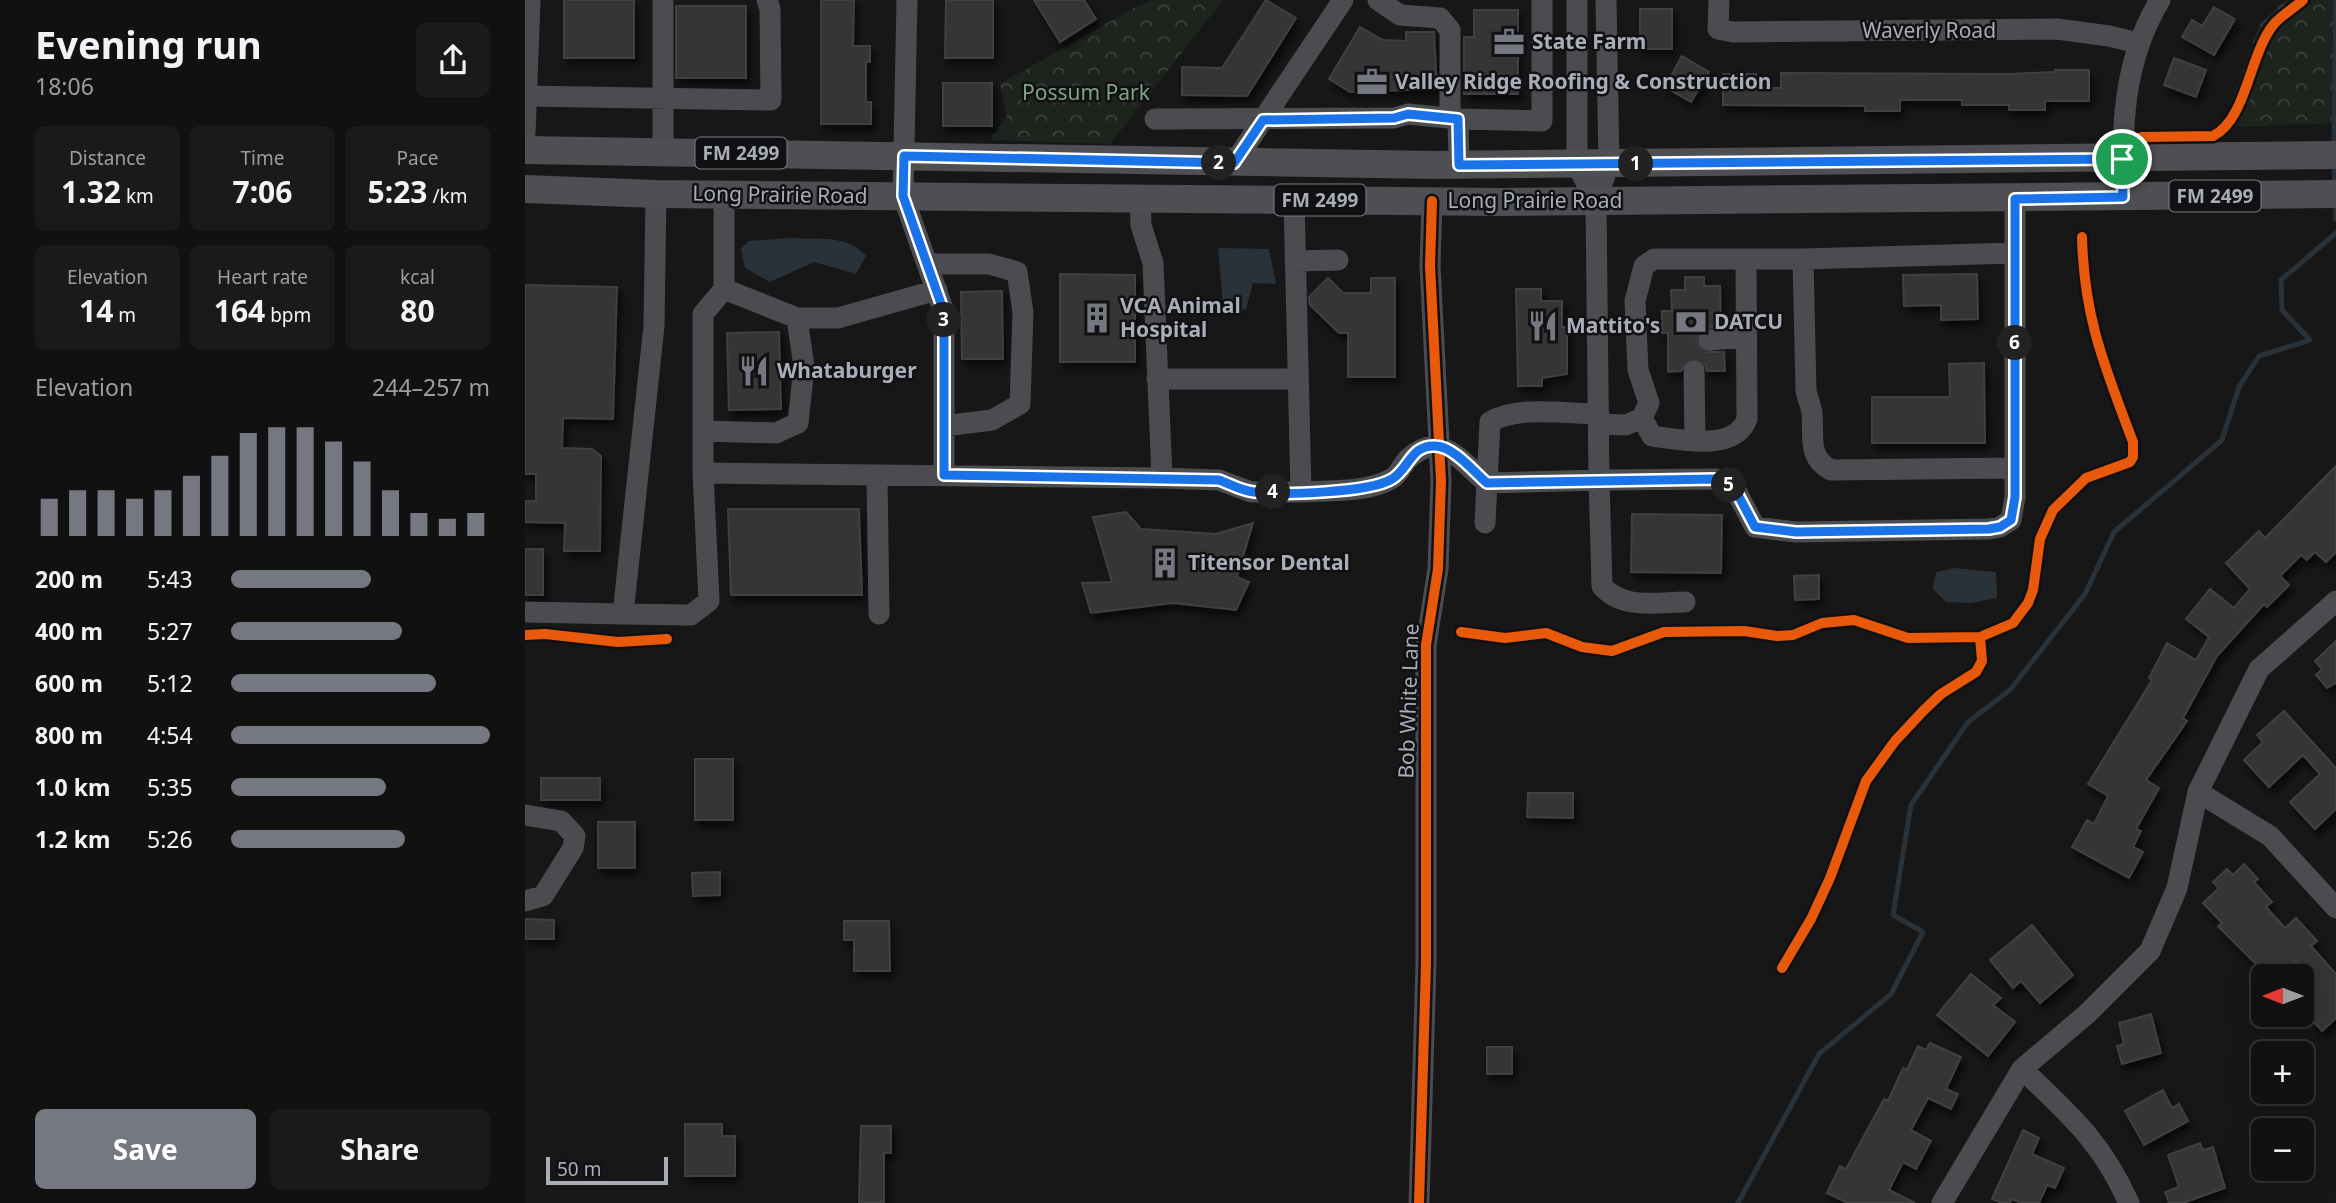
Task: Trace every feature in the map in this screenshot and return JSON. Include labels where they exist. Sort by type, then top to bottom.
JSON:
[{"type":"main road","name":"Long Prairie Road","points":[[525,150],[1459,165],[2324,155]]},
{"type":"main road","name":"Long Prairie Road","points":[[525,189],[656,194],[1431,201],[2015,199],[2336,194]]},
{"type":"street","points":[[525,134],[530,0]]},
{"type":"street","points":[[663,0],[663,152]]},
{"type":"street","points":[[526,96],[771,100],[770,9],[767,0]]},
{"type":"street","points":[[907,0],[903,196],[944,312],[944,475]]},
{"type":"street","points":[[1234,163],[1343,0]]},
{"type":"street","points":[[1378,0],[1400,15],[1440,18],[1450,30],[1459,165]]},
{"type":"street","points":[[1155,119],[1394,118],[1408,114],[1542,121],[1542,1],[1577,0],[1577,165],[1596,201]]},
{"type":"street","points":[[1606,0],[1609,164],[1596,201],[1602,586],[1612,598],[1624,602],[1685,602]]},
{"type":"street","name":"Waverly Road","points":[[1719,0],[1718,29],[1733,32],[2057,30],[2109,36],[2138,43]]},
{"type":"street","points":[[2123,197],[2124,107],[2138,43],[2160,0]]},
{"type":"street","points":[[623,614],[654,326],[656,194]]},
{"type":"street","points":[[525,612],[691,615],[709,601],[703,473],[703,314],[724,289],[724,194]]},
{"type":"street","points":[[1140,198],[1141,225],[1153,263],[1162,478]]},
{"type":"street","points":[[703,473],[1162,478],[1219,480],[1251,492],[1301,492],[1372,487],[1394,478],[1406,461],[1423,447],[1439,446],[1449,449],[1487,483],[1716,479],[1735,489],[1755,527],[1796,532],[2000,527],[2011,520],[2014,468],[2015,199]]},
{"type":"street","points":[[1294,200],[1301,492]]},
{"type":"street","name":"Bob White Lane","points":[[1419,1203],[1426,963],[1426,645],[1438,569],[1439,446],[1430,278],[1431,201]]},
{"type":"street","points":[[1485,523],[1490,422],[1501,415],[1515,414],[1598,419],[1626,425],[1642,418],[1649,403],[1638,370],[1635,301],[1644,266],[1654,259],[1803,259],[2015,253]]},
{"type":"street","points":[[1642,418],[1652,436],[1722,439],[1740,434],[1744,428],[1747,419],[1746,259]]},
{"type":"street","points":[[1803,259],[1806,390],[1812,409],[1812,448],[1819,462],[1831,470],[2014,468]]},
{"type":"street","points":[[1295,261],[1338,260]]},
{"type":"street","points":[[927,264],[989,264],[1017,272],[1023,312],[1020,404],[992,420],[944,426]]},
{"type":"street","points":[[724,289],[797,318],[838,318],[937,290]]},
{"type":"street","points":[[703,431],[776,433],[798,423],[804,368],[797,318]]},
{"type":"street","points":[[1709,340],[1746,337]]},
{"type":"street","points":[[1694,371],[1695,439]]},
{"type":"street","points":[[1157,379],[1298,379]]},
{"type":"street","points":[[877,475],[879,614]]},
{"type":"street","points":[[1942,1203],[2022,1069],[2088,1013],[2150,951],[2177,888],[2198,792],[2259,669],[2336,601]]},
{"type":"street","points":[[2198,792],[2270,836],[2336,908]]},
{"type":"street","points":[[525,815],[561,821],[575,836],[573,848],[543,896],[525,901]]},
{"type":"street","points":[[2022,1069],[2088,1132],[2115,1171],[2129,1203]]},
{"type":"green space","name":"Possum Park","points":[[1154,0],[1223,0],[1110,144],[990,140],[1007,115],[1000,84],[1137,6]]},
{"type":"green space","points":[[2285,0],[2336,0],[2336,123],[2223,127],[2259,25]]},
{"type":"shaded area","points":[[793,238],[841,241],[866,256],[856,274],[814,262],[770,282],[745,268],[741,249],[748,241]]},
{"type":"shaded area","points":[[1218,248],[1269,249],[1276,284],[1253,283],[1246,309],[1234,312],[1223,306]]},
{"type":"shaded area","points":[[1955,568],[1996,572],[1997,598],[1971,603],[1946,602],[1933,589],[1936,572]]},
{"type":"building","points":[[564,0],[634,0],[634,58],[564,58]]},
{"type":"building","points":[[821,0],[854,0],[853,46],[870,46],[870,62],[866,62],[866,102],[871,102],[871,124],[821,124]]},
{"type":"building","points":[[946,0],[993,0],[993,58],[945,58]]},
{"type":"building","points":[[1034,0],[1084,0],[1096,19],[1060,42]]},
{"type":"building","points":[[1266,0],[1296,18],[1247,96],[1182,95],[1182,67],[1222,68]]},
{"type":"building","points":[[676,6],[746,6],[746,78],[676,78]]},
{"type":"building","points":[[2214,7],[2235,19],[2214,55],[2182,37],[2192,20],[2202,26]]},
{"type":"building","points":[[1640,9],[1672,9],[1672,49],[1640,49]]},
{"type":"building","points":[[1474,10],[1518,10],[1518,94],[1464,94],[1464,37],[1474,37]]},
{"type":"building","points":[[1360,27],[1383,40],[1406,41],[1406,32],[1434,32],[1437,89],[1350,92],[1329,79]]},
{"type":"building","points":[[1682,56],[1709,72],[1691,102],[1665,87]]},
{"type":"building","points":[[2174,58],[2206,70],[2196,97],[2164,85]]},
{"type":"building","points":[[2089,70],[2089,101],[2045,101],[2045,110],[2009,110],[2009,105],[1962,105],[1962,100],[1900,100],[1900,111],[1865,111],[1865,106],[1723,105],[1723,74],[1756,74],[1756,88],[1781,88],[1781,73],[2009,74]]},
{"type":"building","points":[[943,83],[992,83],[992,126],[943,126]]},
{"type":"building","name":"VCA Animal Hospital","points":[[1060,274],[1135,275],[1135,362],[1060,362]]},
{"type":"building","points":[[1977,274],[1978,319],[1941,320],[1941,305],[1904,306],[1903,275]]},
{"type":"building","name":"DATCU","points":[[1685,277],[1704,277],[1704,286],[1720,286],[1721,326],[1702,329],[1696,340],[1704,352],[1724,352],[1725,371],[1707,371],[1705,364],[1694,358],[1687,360],[1681,371],[1668,372],[1668,333],[1662,333],[1662,311],[1672,311],[1671,290],[1685,290]]},
{"type":"building","points":[[1328,278],[1343,293],[1371,293],[1371,278],[1395,278],[1395,377],[1348,377],[1348,333],[1339,333],[1310,305],[1309,297]]},
{"type":"building","points":[[525,285],[617,287],[613,419],[563,418],[562,448],[592,449],[601,456],[600,551],[564,551],[565,523],[525,522],[525,501],[536,501],[536,474],[525,474]]},
{"type":"building","points":[[1516,289],[1541,289],[1541,301],[1562,301],[1562,327],[1567,327],[1567,374],[1542,378],[1542,386],[1518,386]]},
{"type":"building","points":[[1002,291],[1003,359],[962,359],[961,292]]},
{"type":"building","name":"Whataburger","points":[[779,332],[781,409],[729,410],[727,333]]},
{"type":"building","points":[[1984,363],[1985,443],[1872,443],[1872,397],[1950,397],[1949,364]]},
{"type":"building","points":[[2336,466],[2336,552],[2326,562],[2315,552],[2307,560],[2301,555],[2280,576],[2289,585],[2267,607],[2264,604],[2217,656],[2183,718],[2187,721],[2146,780],[2159,788],[2136,829],[2141,831],[2133,847],[2143,852],[2129,878],[2072,847],[2087,820],[2094,824],[2108,796],[2088,784],[2152,680],[2149,678],[2167,643],[2196,660],[2209,637],[2186,619],[2210,589],[2234,608],[2250,589],[2226,563],[2259,531],[2265,538]]},
{"type":"building","points":[[728,509],[859,509],[862,595],[731,595]]},
{"type":"building","name":"Titensor Dental","points":[[1126,512],[1141,529],[1216,534],[1253,523],[1237,577],[1249,582],[1236,610],[1173,603],[1091,613],[1082,583],[1112,582],[1093,517]]},
{"type":"building","points":[[1632,514],[1722,515],[1721,573],[1631,572]]},
{"type":"building","points":[[525,549],[543,549],[543,595],[525,595]]},
{"type":"building","points":[[1819,575],[1819,599],[1795,600],[1794,576]]},
{"type":"building","points":[[2336,641],[2336,683],[2327,688],[2316,675],[2322,669],[2315,661]]},
{"type":"building","points":[[2284,711],[2336,768],[2336,809],[2315,829],[2290,802],[2320,774],[2303,755],[2269,787],[2244,760],[2263,742],[2257,735]]},
{"type":"building","points":[[695,759],[733,759],[733,820],[695,820]]},
{"type":"building","points":[[541,778],[600,778],[600,800],[541,800]]},
{"type":"building","points":[[1528,793],[1573,793],[1573,818],[1527,817]]},
{"type":"building","points":[[598,822],[635,822],[635,868],[598,868]]},
{"type":"building","points":[[2244,864],[2258,879],[2254,882],[2272,902],[2266,907],[2285,928],[2296,918],[2317,941],[2311,946],[2336,974],[2336,1018],[2322,1031],[2314,1022],[2314,964],[2300,964],[2296,960],[2292,964],[2256,964],[2218,926],[2222,923],[2203,903],[2219,888],[2213,882],[2227,869],[2233,875]]},
{"type":"building","points":[[720,872],[720,895],[693,896],[692,873]]},
{"type":"building","points":[[525,919],[554,920],[554,939],[525,939]]},
{"type":"building","points":[[844,921],[889,921],[890,971],[854,971],[854,940],[844,940]]},
{"type":"building","points":[[2032,925],[2073,975],[2040,1003],[2021,981],[2013,988],[1990,960]]},
{"type":"building","points":[[1971,974],[2001,998],[1993,1005],[2015,1022],[1988,1056],[1937,1015]]},
{"type":"building","points":[[2151,1014],[2161,1053],[2122,1064],[2117,1046],[2124,1044],[2119,1023]]},
{"type":"building","points":[[1930,1043],[1961,1057],[1946,1089],[1958,1094],[1951,1109],[1928,1098],[1911,1130],[1931,1141],[1916,1169],[1903,1162],[1889,1190],[1915,1203],[1848,1203],[1827,1193],[1840,1166],[1846,1169],[1884,1099],[1888,1101],[1903,1068],[1907,1070],[1918,1046],[1926,1050]]},
{"type":"building","points":[[1487,1047],[1512,1047],[1512,1074],[1487,1074]]},
{"type":"building","points":[[2163,1090],[2172,1108],[2179,1104],[2188,1121],[2144,1145],[2125,1111]]},
{"type":"building","points":[[685,1124],[722,1124],[722,1136],[735,1136],[735,1176],[685,1176]]},
{"type":"building","points":[[861,1126],[891,1126],[891,1153],[884,1153],[884,1202],[859,1202]]},
{"type":"building","points":[[2023,1130],[2039,1138],[2032,1154],[2064,1168],[2055,1188],[2047,1185],[2039,1203],[2021,1203],[2012,1199],[2010,1203],[2002,1203],[1992,1199]]},
{"type":"building","points":[[2200,1143],[2203,1150],[2213,1147],[2225,1188],[2183,1203],[2169,1203],[2165,1192],[2179,1187],[2168,1155]]},
{"type":"waterway","points":[[2334,146],[2336,0]]},
{"type":"waterway","points":[[2334,163],[2335,184]]},
{"type":"waterway","points":[[2336,201],[2336,219]]},
{"type":"waterway","points":[[1738,1203],[1819,1054],[1891,994],[1923,932],[1893,915],[1911,805],[1968,722],[2010,690],[2085,594],[2114,532],[2222,440],[2239,387],[2259,356],[2310,340],[2282,310],[2281,280],[2336,233]]},
{"type":"tunnel","points":[[1694,371],[1694,346],[1709,340]]},
{"type":"cycle path","points":[[2141,137],[2213,136],[2224,128],[2241,101],[2259,52],[2274,24],[2303,0]]},
{"type":"cycle path","points":[[1419,1203],[1426,963],[1426,645],[1438,569],[1441,481],[1430,266],[1432,201]]},
{"type":"cycle path","points":[[1461,632],[1505,638],[1546,633],[1582,647],[1612,651],[1664,632],[1744,631],[1777,636],[1793,635],[1822,623],[1854,620],[1908,638],[1980,637],[2013,623],[2028,603],[2033,590],[2040,539],[2053,510],[2086,478],[2130,462],[2133,457],[2133,442],[2105,366],[2092,318],[2082,237]]},
{"type":"cycle path","points":[[525,635],[545,634],[618,642],[667,639]]},
{"type":"cycle path","points":[[1782,968],[1811,919],[1830,878],[1866,781],[1895,741],[1924,710],[1941,694],[1976,672],[1982,661],[1980,637]]},
{"type":"place","name":"State Farm","points":[[1509,42]]},
{"type":"place","name":"Valley Ridge Roofing & Construction","points":[[1372,82]]},
{"type":"place","name":"VCA Animal Hospital","points":[[1097,318]]},
{"type":"place","name":"DATCU","points":[[1691,322]]},
{"type":"place","name":"Mattito's","points":[[1543,326]]},
{"type":"place","name":"Whataburger","points":[[754,371]]},
{"type":"place","name":"Titensor Dental","points":[[1165,563]]},
{"type":"route","points":[[1408,114],[1458,119],[1459,165],[2122,159],[2123,197],[2015,199],[2015,497],[2011,520],[2000,527],[1796,532],[1755,527],[1735,489],[1716,479],[1487,483],[1449,449],[1439,446],[1423,447],[1406,461],[1394,478],[1372,487],[1301,492],[1251,492],[1219,480],[944,475],[944,312],[903,196],[904,156],[1234,163],[1263,120],[1394,118],[1408,114]]}]
